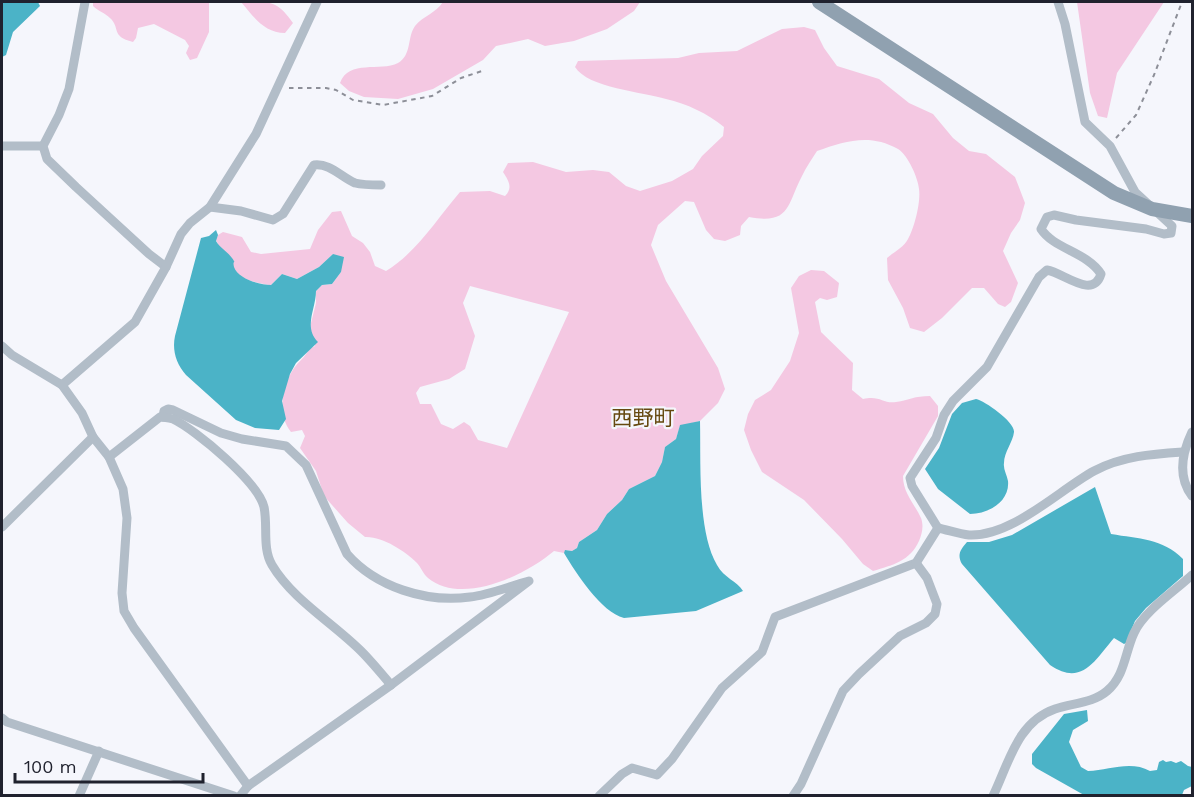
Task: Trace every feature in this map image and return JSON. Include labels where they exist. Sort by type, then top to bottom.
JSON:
[{"type":"street","points":[[85,2],[69,89],[43,146],[47,159],[68,180],[166,267]]},
{"type":"street","points":[[62,385],[135,322],[166,267],[181,234],[190,223],[210,207],[256,134],[316,2]]},
{"type":"street","points":[[819,2],[1114,194],[1152,209],[1192,216]]},
{"type":"street","points":[[1058,2],[1065,24],[1085,122],[1110,146],[1135,192],[1172,226],[1171,233],[1164,234],[1146,229],[1054,215],[1047,217],[1041,229],[1046,236],[1096,267],[1101,274],[1098,282],[1092,286],[1084,286],[1047,270],[1039,277],[987,367],[953,401],[944,414],[936,438],[910,478],[912,486],[938,528],[970,535],[989,532],[1011,524],[1095,471],[1139,456],[1183,452]]},
{"type":"street","points":[[2,146],[43,146]]},
{"type":"street","points":[[210,207],[242,211],[268,220],[279,218],[314,165],[326,166],[358,184],[381,185]]},
{"type":"street","points":[[2,346],[12,356],[62,385],[82,413],[93,437],[109,457],[123,489],[127,518],[122,593],[124,611],[248,786]]},
{"type":"street","points":[[163,417],[164,411],[173,410],[221,433],[286,446],[306,465],[347,554],[357,566],[391,586],[413,593],[455,598],[472,597],[529,581],[391,685],[248,786],[240,795]]},
{"type":"street","points":[[109,457],[160,417],[171,418],[202,438],[251,485],[264,505],[267,553],[272,565],[291,588],[360,650],[391,685]]},
{"type":"street","points":[[1192,432],[1183,452],[1183,478],[1192,496]]},
{"type":"street","points":[[2,527],[93,437]]},
{"type":"street","points":[[599,795],[632,768],[657,775],[672,759],[722,688],[762,652],[775,617],[916,563],[938,528]]},
{"type":"street","points":[[793,795],[801,783],[843,692],[900,636],[926,623],[935,614],[937,604],[927,578],[916,563]]},
{"type":"street","points":[[993,795],[1013,747],[1024,730],[1039,717],[1054,709],[1091,700],[1107,692],[1124,665],[1134,633],[1143,619],[1192,575]]},
{"type":"street","points":[[2,718],[7,722],[234,795]]},
{"type":"street","points":[[78,795],[99,751]]},
{"type":"path","points":[[1110,146],[1136,115],[1182,2]]},
{"type":"path","points":[[278,88],[326,88],[336,90],[354,100],[383,105],[432,96],[447,85],[485,70]]},
{"type":"shaded area","points":[[93,2],[209,2],[209,32],[197,58],[190,60],[186,53],[189,46],[185,40],[154,24],[138,28],[133,42],[126,40],[117,32],[108,16],[93,6]]},
{"type":"shaded area","points":[[241,2],[265,2],[277,6],[293,23],[285,33],[271,30],[260,23]]},
{"type":"shaded area","points":[[443,2],[640,2],[634,11],[607,29],[574,41],[545,46],[528,39],[496,46],[483,60],[433,89],[398,99],[364,97],[349,91],[340,83],[350,71],[358,68],[383,67],[402,60],[415,26]]},
{"type":"shaded area","points":[[1077,2],[1164,2],[1117,73],[1107,118],[1098,116],[1090,93]]},
{"type":"shaded area","points":[[804,27],[815,30],[837,66],[879,79],[909,103],[933,114],[953,138],[969,151],[986,154],[1015,177],[1025,203],[1020,220],[1003,251],[1018,283],[1011,302],[1005,307],[998,304],[984,288],[972,288],[942,318],[924,332],[910,328],[903,308],[888,280],[887,258],[906,242],[915,222],[919,194],[915,173],[902,152],[888,144],[858,140],[827,147],[817,151],[786,210],[773,218],[749,217],[741,226],[740,235],[725,241],[714,239],[706,230],[694,202],[685,201],[658,225],[651,245],[666,281],[718,368],[725,389],[718,403],[700,421],[680,426],[676,439],[665,447],[662,462],[655,476],[629,489],[622,500],[607,514],[597,530],[579,542],[577,548],[572,551],[566,550],[564,553],[554,551],[527,569],[493,584],[458,589],[442,586],[428,578],[417,563],[400,549],[379,539],[365,537],[348,523],[324,496],[316,471],[300,448],[305,436],[302,430],[291,432],[283,414],[282,404],[290,374],[309,350],[315,346],[310,327],[316,303],[316,291],[322,285],[332,284],[341,272],[333,254],[319,267],[297,279],[282,274],[271,285],[248,280],[239,275],[218,244],[216,240],[218,235],[223,232],[242,237],[251,252],[261,254],[310,249],[318,230],[332,212],[341,211],[352,236],[363,243],[370,252],[375,266],[386,271],[417,245],[460,192],[490,191],[505,196],[509,190],[509,184],[503,172],[508,163],[533,162],[566,172],[593,170],[609,172],[626,186],[640,191],[672,181],[693,169],[702,156],[723,136],[724,127],[704,113],[682,104],[591,80],[575,67],[578,61],[678,58],[699,53],[737,51],[782,29]],"holes":[[[470,286],[569,312],[507,448],[478,440],[470,426],[464,422],[453,429],[441,424],[431,404],[420,404],[416,393],[420,387],[449,379],[465,369],[475,336],[463,303]]]},
{"type":"shaded area","points":[[811,270],[824,271],[839,283],[837,297],[827,300],[820,298],[815,302],[821,332],[853,363],[852,390],[863,399],[874,398],[892,402],[930,396],[938,406],[938,416],[903,476],[907,493],[922,521],[920,538],[906,558],[873,571],[863,564],[804,500],[762,472],[744,430],[755,400],[771,390],[790,361],[799,333],[791,288],[799,276]]},
{"type":"water","points":[[2,2],[38,2],[40,6],[13,32],[6,55],[2,57]]},
{"type":"water","points":[[216,230],[218,235],[216,241],[233,260],[236,271],[245,278],[261,284],[271,285],[282,274],[297,279],[319,267],[333,254],[344,257],[341,272],[332,284],[322,285],[316,291],[311,330],[318,342],[296,363],[290,374],[282,401],[286,419],[279,430],[255,428],[236,420],[186,375],[176,357],[175,336],[201,238],[209,236]]},
{"type":"water","points":[[976,399],[1005,418],[1014,432],[1004,459],[1008,481],[1006,495],[991,509],[970,514],[938,489],[925,469],[939,448],[952,414],[962,403]]},
{"type":"water","points":[[700,421],[701,495],[706,534],[717,565],[743,591],[696,611],[624,618],[607,608],[590,591],[564,553],[565,550],[572,551],[577,548],[579,542],[597,530],[607,514],[622,500],[629,489],[655,476],[662,462],[665,447],[676,439],[680,425]]},
{"type":"water","points":[[1095,487],[1111,534],[1150,540],[1167,547],[1183,559],[1183,576],[1146,608],[1135,621],[1126,643],[1114,638],[1087,668],[1071,673],[1050,665],[962,564],[960,555],[967,542],[989,542],[1012,535]]},
{"type":"water","points":[[1087,710],[1088,721],[1073,730],[1069,742],[1081,767],[1088,771],[1135,766],[1150,771],[1157,770],[1159,762],[1163,760],[1176,763],[1181,761],[1192,767],[1192,786],[1184,790],[1182,795],[1084,795],[1036,768],[1032,764],[1032,754],[1064,714]]},
{"type":"district","name":"西野町","points":[[643,418]]}]
